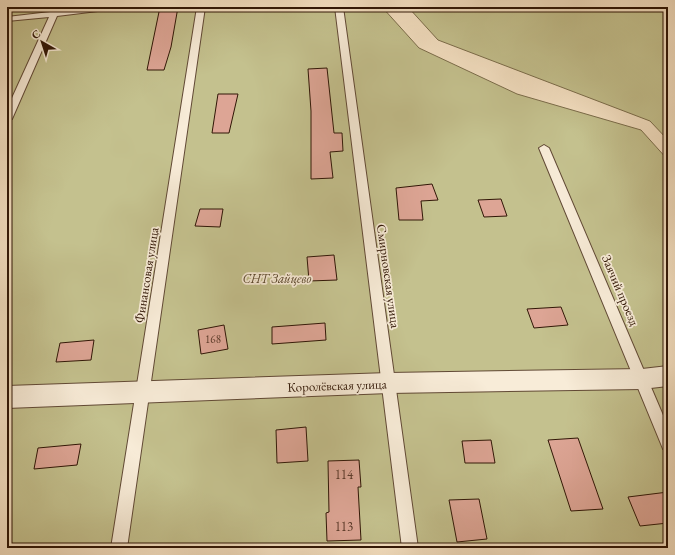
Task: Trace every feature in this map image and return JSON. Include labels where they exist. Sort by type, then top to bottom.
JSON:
[{"type":"street","name":"Королёвская улица","points":[[7,397],[389,383],[642,379],[668,376]]},
{"type":"lane","points":[[7,19],[114,7]]},
{"type":"lane","name":"Финансовая улица","points":[[119,548],[201,7]]},
{"type":"lane","name":"Смирновская улица","points":[[339,7],[410,548]]},
{"type":"lane","points":[[7,119],[54,14]]},
{"type":"lane","name":"Заячий проезд","points":[[544,148],[668,444]]},
{"type":"green space","name":"СНТ Зайцево","points":[[7,7],[382,7],[419,48],[517,94],[641,130],[668,160],[668,548],[7,548]]},
{"type":"green space","points":[[408,7],[668,7],[668,140],[650,121],[438,40]]},
{"type":"building","points":[[160,7],[178,7],[171,47],[164,70],[147,70]]},
{"type":"building","points":[[327,68],[334,133],[342,133],[343,151],[330,152],[333,178],[311,179],[311,111],[308,69]]},
{"type":"building","points":[[218,94],[238,94],[229,133],[212,133]]},
{"type":"building","points":[[432,184],[438,200],[421,201],[423,220],[399,220],[396,188]]},
{"type":"building","points":[[501,199],[507,216],[484,217],[478,200]]},
{"type":"building","points":[[200,209],[223,209],[220,227],[195,226]]},
{"type":"building","points":[[334,255],[337,280],[309,281],[307,257]]},
{"type":"building","points":[[561,307],[568,325],[534,328],[527,309]]},
{"type":"building","points":[[325,323],[326,340],[272,344],[272,327]]},
{"type":"building","points":[[224,325],[228,349],[201,354],[198,330]]},
{"type":"building","points":[[94,340],[91,360],[56,362],[60,343]]},
{"type":"building","points":[[306,427],[308,461],[277,463],[276,430]]},
{"type":"building","points":[[578,438],[603,509],[571,511],[548,440]]},
{"type":"building","points":[[491,440],[495,463],[465,463],[462,441]]},
{"type":"building","points":[[81,444],[77,465],[34,469],[38,448]]},
{"type":"building","points":[[359,460],[361,487],[358,487],[361,540],[327,541],[326,513],[329,512],[328,461]]},
{"type":"building","points":[[668,492],[668,523],[640,526],[628,497]]},
{"type":"building","points":[[479,499],[487,539],[457,542],[449,500]]}]
